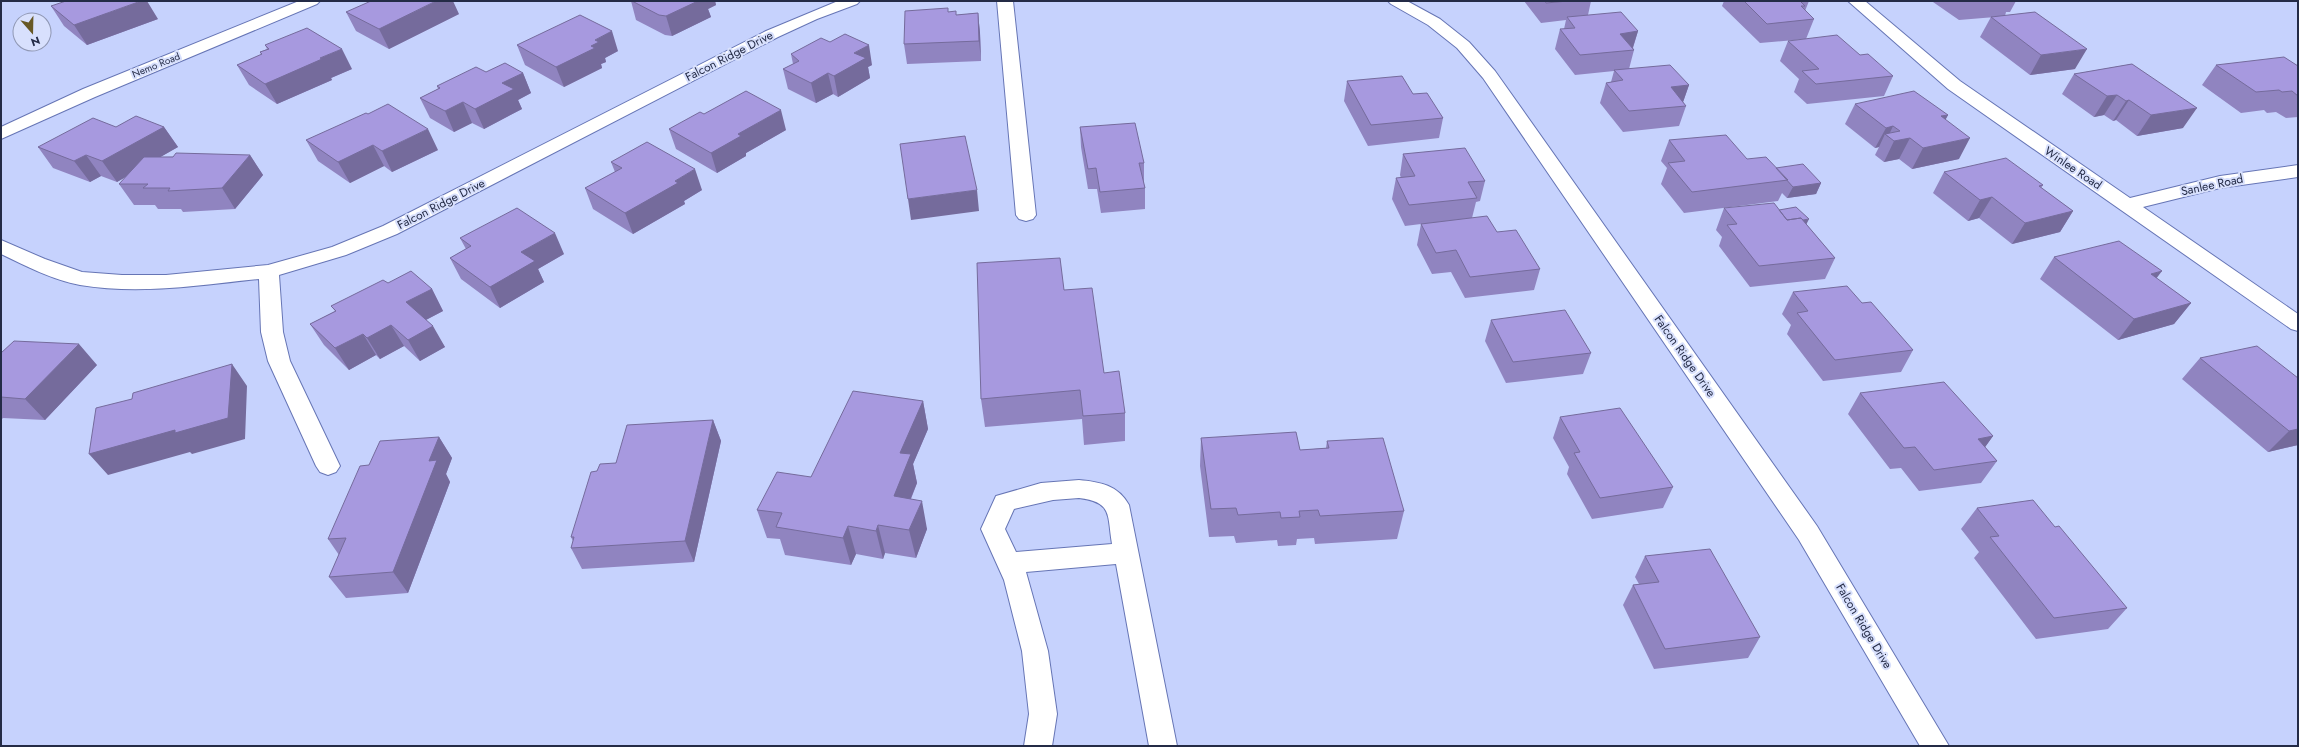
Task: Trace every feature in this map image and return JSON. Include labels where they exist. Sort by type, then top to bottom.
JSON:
[{"type":"street","name":"Nemo Road","points":[[1,134],[89,93],[312,1]]},
{"type":"street","name":"Falcon Ridge Drive","points":[[1,246],[38,264],[80,278],[122,282],[212,278],[269,270],[339,251],[390,230],[772,34],[811,16],[852,1]]},
{"type":"street","points":[[1005,1],[1026,215]]},
{"type":"street","name":"Falcon Ridge Drive","points":[[1396,1],[1434,22],[1463,45],[1489,75],[1808,533],[1935,746]]},
{"type":"street","name":"Winlee Road","points":[[1856,1],[1954,85],[2015,129],[2298,324]]},
{"type":"street","name":"Sanlee Road","points":[[2127,205],[2220,182],[2298,171]]},
{"type":"street","points":[[269,270],[272,332],[279,361],[328,466]]},
{"type":"street","points":[[1038,746],[1044,714],[1034,651],[1017,580],[993,529],[1005,503],[1030,493],[1080,490],[1105,493],[1117,505],[1163,746]]},
{"type":"street","points":[[1009,563],[1126,553]]},
{"type":"building","points":[[66,1],[141,1],[74,25],[51,6]]},
{"type":"building","points":[[371,1],[436,1],[379,29],[346,12]]},
{"type":"building","points":[[632,1],[698,1],[666,16],[659,15]]},
{"type":"building","points":[[1545,1],[1568,1],[1546,3]]},
{"type":"building","points":[[1744,1],[1800,1],[1805,6],[1801,6],[1814,19],[1767,24]]},
{"type":"building","points":[[948,8],[948,12],[956,11],[956,15],[978,13],[979,41],[904,44],[905,11]]},
{"type":"building","points":[[1621,12],[1638,31],[1620,34],[1634,50],[1580,55],[1560,29],[1575,28],[1567,17]]},
{"type":"building","points":[[2035,12],[2087,49],[2041,55],[1991,17]]},
{"type":"building","points":[[580,15],[612,31],[595,40],[599,42],[591,46],[595,48],[556,67],[517,45]]},
{"type":"building","points":[[307,28],[342,49],[265,84],[237,65],[262,54],[260,52],[269,49],[265,45]]},
{"type":"building","points":[[845,34],[869,45],[854,53],[866,58],[834,76],[828,73],[811,83],[783,69],[799,61],[791,54],[821,38],[830,42]]},
{"type":"building","points":[[1837,35],[1860,55],[1868,54],[1893,76],[1816,84],[1802,71],[1819,69],[1788,41]]},
{"type":"building","points":[[2284,57],[2298,66],[2298,96],[2292,91],[2282,92],[2279,90],[2256,92],[2216,65]]},
{"type":"building","points":[[505,63],[523,73],[502,83],[514,89],[475,109],[463,102],[445,111],[420,98],[440,88],[437,86],[476,67],[486,72]]},
{"type":"building","points":[[2132,64],[2197,108],[2151,115],[2129,100],[2126,101],[2117,95],[2107,96],[2074,74]]},
{"type":"building","points":[[1670,65],[1689,85],[1671,87],[1686,106],[1629,111],[1606,83],[1623,80],[1614,70]]},
{"type":"building","points":[[1402,76],[1413,94],[1427,93],[1443,118],[1371,125],[1347,81]]},
{"type":"building","points":[[746,91],[781,110],[738,134],[741,136],[711,153],[669,129],[700,112],[704,114]]},
{"type":"building","points":[[1914,91],[1948,115],[1941,116],[1970,138],[1923,148],[1910,138],[1894,141],[1885,134],[1900,131],[1893,126],[1886,128],[1855,104]]},
{"type":"building","points":[[388,104],[428,129],[382,151],[373,145],[338,162],[306,140],[366,113],[368,114]]},
{"type":"building","points":[[136,116],[164,127],[102,161],[86,155],[74,161],[38,147],[93,118],[116,127]]},
{"type":"building","points":[[1135,123],[1144,163],[1139,163],[1145,188],[1100,192],[1096,168],[1088,169],[1080,127]]},
{"type":"building","points":[[1726,135],[1747,159],[1766,157],[1788,180],[1692,192],[1668,163],[1685,161],[1669,140]]},
{"type":"building","points":[[965,136],[977,190],[908,199],[900,144]]},
{"type":"building","points":[[647,142],[695,169],[675,181],[678,183],[625,213],[585,188],[622,168],[611,162]]},
{"type":"building","points":[[1465,148],[1485,181],[1468,182],[1477,198],[1409,205],[1396,178],[1415,176],[1403,154]]},
{"type":"building","points":[[176,153],[250,155],[222,188],[168,191],[170,188],[143,188],[148,184],[119,184],[144,157],[173,157]]},
{"type":"building","points":[[2006,158],[2043,185],[2039,186],[2073,211],[2025,223],[1992,197],[1980,200],[1944,172]]},
{"type":"building","points":[[1803,164],[1821,183],[1793,187],[1776,168]]},
{"type":"building","points":[[1774,203],[1787,220],[1801,218],[1835,258],[1759,266],[1727,225],[1737,224],[1724,208]]},
{"type":"building","points":[[1796,207],[1809,219],[1803,220],[1801,218],[1787,220],[1779,210]]},
{"type":"building","points":[[517,208],[555,233],[521,252],[535,261],[490,287],[450,258],[471,246],[460,238]]},
{"type":"building","points":[[1487,216],[1497,232],[1516,230],[1540,269],[1470,277],[1456,250],[1436,253],[1421,224]]},
{"type":"building","points":[[2119,241],[2162,271],[2151,274],[2191,303],[2134,319],[2054,257]]},
{"type":"building","points":[[1060,258],[1064,290],[1092,288],[1104,373],[1119,371],[1125,413],[1083,416],[1080,390],[981,399],[977,263]]},
{"type":"building","points":[[411,271],[432,289],[406,302],[433,326],[408,340],[391,325],[367,338],[363,334],[335,348],[310,324],[336,311],[331,306],[383,280],[388,283]]},
{"type":"building","points":[[1847,286],[1862,303],[1871,302],[1913,350],[1835,360],[1797,313],[1808,311],[1793,292]]},
{"type":"building","points":[[1565,310],[1591,353],[1513,362],[1491,320]]},
{"type":"building","points":[[14,341],[79,344],[25,399],[1,397],[1,353]]},
{"type":"building","points":[[2257,346],[2298,378],[2298,429],[2289,431],[2200,358]]},
{"type":"building","points":[[232,364],[228,418],[175,433],[175,430],[89,454],[96,408],[132,399],[133,393]]},
{"type":"building","points":[[1944,382],[1993,436],[1978,439],[1997,461],[1934,470],[1915,447],[1904,448],[1860,393]]},
{"type":"building","points":[[853,391],[923,401],[900,453],[911,454],[894,496],[922,501],[909,530],[878,525],[876,531],[848,526],[843,538],[776,527],[782,513],[757,510],[777,472],[811,477]]},
{"type":"building","points":[[1620,408],[1673,487],[1600,498],[1574,453],[1580,452],[1560,417]]},
{"type":"building","points":[[713,420],[685,541],[571,548],[574,537],[571,537],[591,472],[597,471],[600,464],[616,463],[627,425]]},
{"type":"building","points":[[1296,432],[1300,450],[1329,448],[1327,441],[1383,438],[1404,511],[1320,516],[1318,510],[1299,511],[1300,517],[1281,518],[1280,512],[1238,515],[1236,508],[1211,509],[1201,438]]},
{"type":"building","points":[[439,437],[429,461],[437,460],[393,572],[329,577],[346,538],[328,539],[360,466],[369,465],[380,441]]},
{"type":"building","points":[[2033,500],[2055,527],[2059,526],[2127,608],[2054,618],[1990,537],[1999,536],[1977,508]]},
{"type":"building","points":[[1710,549],[1760,637],[1665,649],[1633,585],[1659,582],[1645,556]]}]
